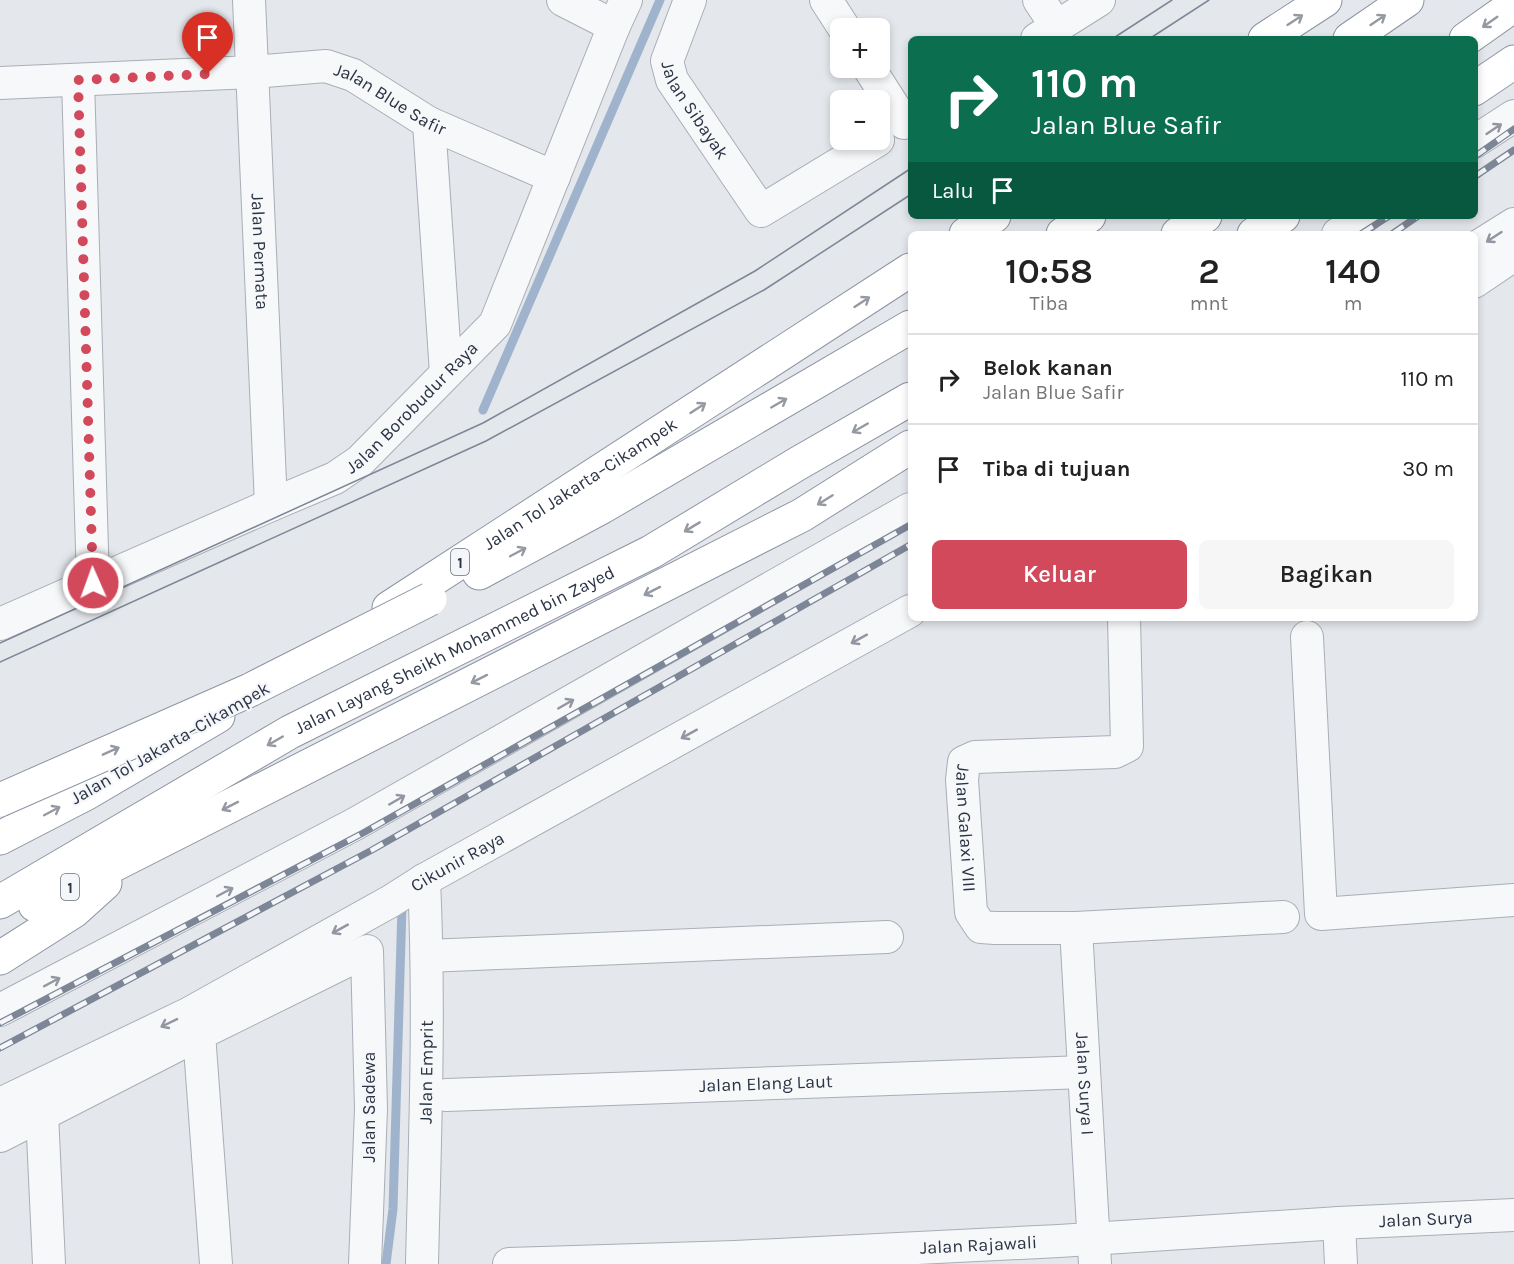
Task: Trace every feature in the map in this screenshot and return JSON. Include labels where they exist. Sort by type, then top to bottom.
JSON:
[{"type":"highway","points":[[1270,36],[1325,0]]},
{"type":"highway","points":[[1354,36],[1407,0]]},
{"type":"highway","points":[[1470,36],[1514,5]]},
{"type":"highway","points":[[1478,86],[1514,62]]},
{"type":"highway","points":[[971,231],[989,219]]},
{"type":"highway","points":[[1067,231],[1085,219]]},
{"type":"highway","points":[[1182,231],[1200,219]]},
{"type":"highway","points":[[1259,231],[1278,219]]},
{"type":"highway","name":"Jalan Tol Jakarta–Cikampek","points":[[0,838],[87,793],[246,700],[908,271]]},
{"type":"highway","name":"1","points":[[0,800],[250,690],[430,599],[602,507],[908,328]]},
{"type":"highway","name":"Jalan Layang Sheikh Mohammed bin Zayed","points":[[0,902],[290,732],[651,552],[908,400]]},
{"type":"highway","name":"1","points":[[0,923],[801,515],[908,448]]},
{"type":"highway","points":[[0,958],[74,911],[140,852]]},
{"type":"street","name":"Jalan Permata","points":[[249,0],[270,505]]},
{"type":"street","points":[[563,0],[620,13]]},
{"type":"street","name":"Jalan Sibayak","points":[[690,0],[667,62],[672,80],[761,211],[893,130]]},
{"type":"street","points":[[826,0],[838,18]]},
{"type":"street","points":[[1039,0],[1047,33],[1099,0]]},
{"type":"street","name":"Jalan Borobudur Raya","points":[[0,624],[335,478],[360,460],[495,324],[620,13]]},
{"type":"street","name":"Jalan Blue Safir","points":[[0,83],[252,72],[326,66],[353,75],[429,123],[554,177]]},
{"type":"street","points":[[873,78],[893,130]]},
{"type":"street","points":[[78,80],[93,583]]},
{"type":"street","points":[[1478,139],[1514,116]]},
{"type":"street","points":[[429,123],[446,373]]},
{"type":"street","points":[[1342,231],[1360,219]]},
{"type":"street","points":[[1478,246],[1514,224]]},
{"type":"street","points":[[1478,279],[1514,255]]},
{"type":"street","points":[[0,1010],[355,824],[908,510]]},
{"type":"street","name":"Cikunir Raya","points":[[0,1104],[188,1014],[392,901],[424,880],[908,612]]},
{"type":"street","name":"Jalan Galaxi VIII","points":[[1076,928],[981,927],[971,912],[962,780],[964,762],[975,757],[1115,752],[1127,746],[1124,621]]},
{"type":"street","points":[[1307,638],[1321,914],[1514,900]]},
{"type":"street","name":"Jalan Emprit","points":[[422,1264],[427,956],[424,880]]},
{"type":"street","points":[[1076,928],[1283,916]]},
{"type":"street","name":"Jalan Surya I","points":[[1076,928],[1095,1251]]},
{"type":"street","points":[[427,956],[887,937]]},
{"type":"street","name":"Jalan Sadewa","points":[[199,1034],[367,951],[371,1109],[365,1264]]},
{"type":"street","points":[[0,1136],[199,1034],[216,1264]]},
{"type":"street","name":"Jalan Elang Laut","points":[[446,1095],[1084,1072]]},
{"type":"street","points":[[42,1114],[50,1264]]},
{"type":"street","name":"Jalan Surya","points":[[1339,1223],[1514,1215]]},
{"type":"street","points":[[1339,1223],[1341,1264]]},
{"type":"street","name":"Jalan Rajawali","points":[[509,1264],[735,1261],[1095,1251],[1339,1223]]},
{"type":"waterway","points":[[483,410],[660,0]]},
{"type":"waterway","points":[[386,1264],[393,1209],[402,907]]},
{"type":"tram line","points":[[1117,36],[1172,0]]},
{"type":"tram line","points":[[1154,36],[1209,0]]},
{"type":"tram line","points":[[0,643],[483,423],[755,271],[908,170]]},
{"type":"tram line","points":[[0,662],[486,441],[764,290],[908,196]]},
{"type":"railway","points":[[1478,154],[1514,129]]},
{"type":"railway","points":[[1478,174],[1514,150]]},
{"type":"railway","points":[[1366,231],[1384,219]]},
{"type":"railway","points":[[1396,231],[1414,219]]},
{"type":"railway","points":[[0,1023],[363,833],[908,526]]},
{"type":"railway","points":[[0,1048],[372,850],[908,546]]},
{"type":"route","points":[[93,583],[78,80],[208,74]]}]
